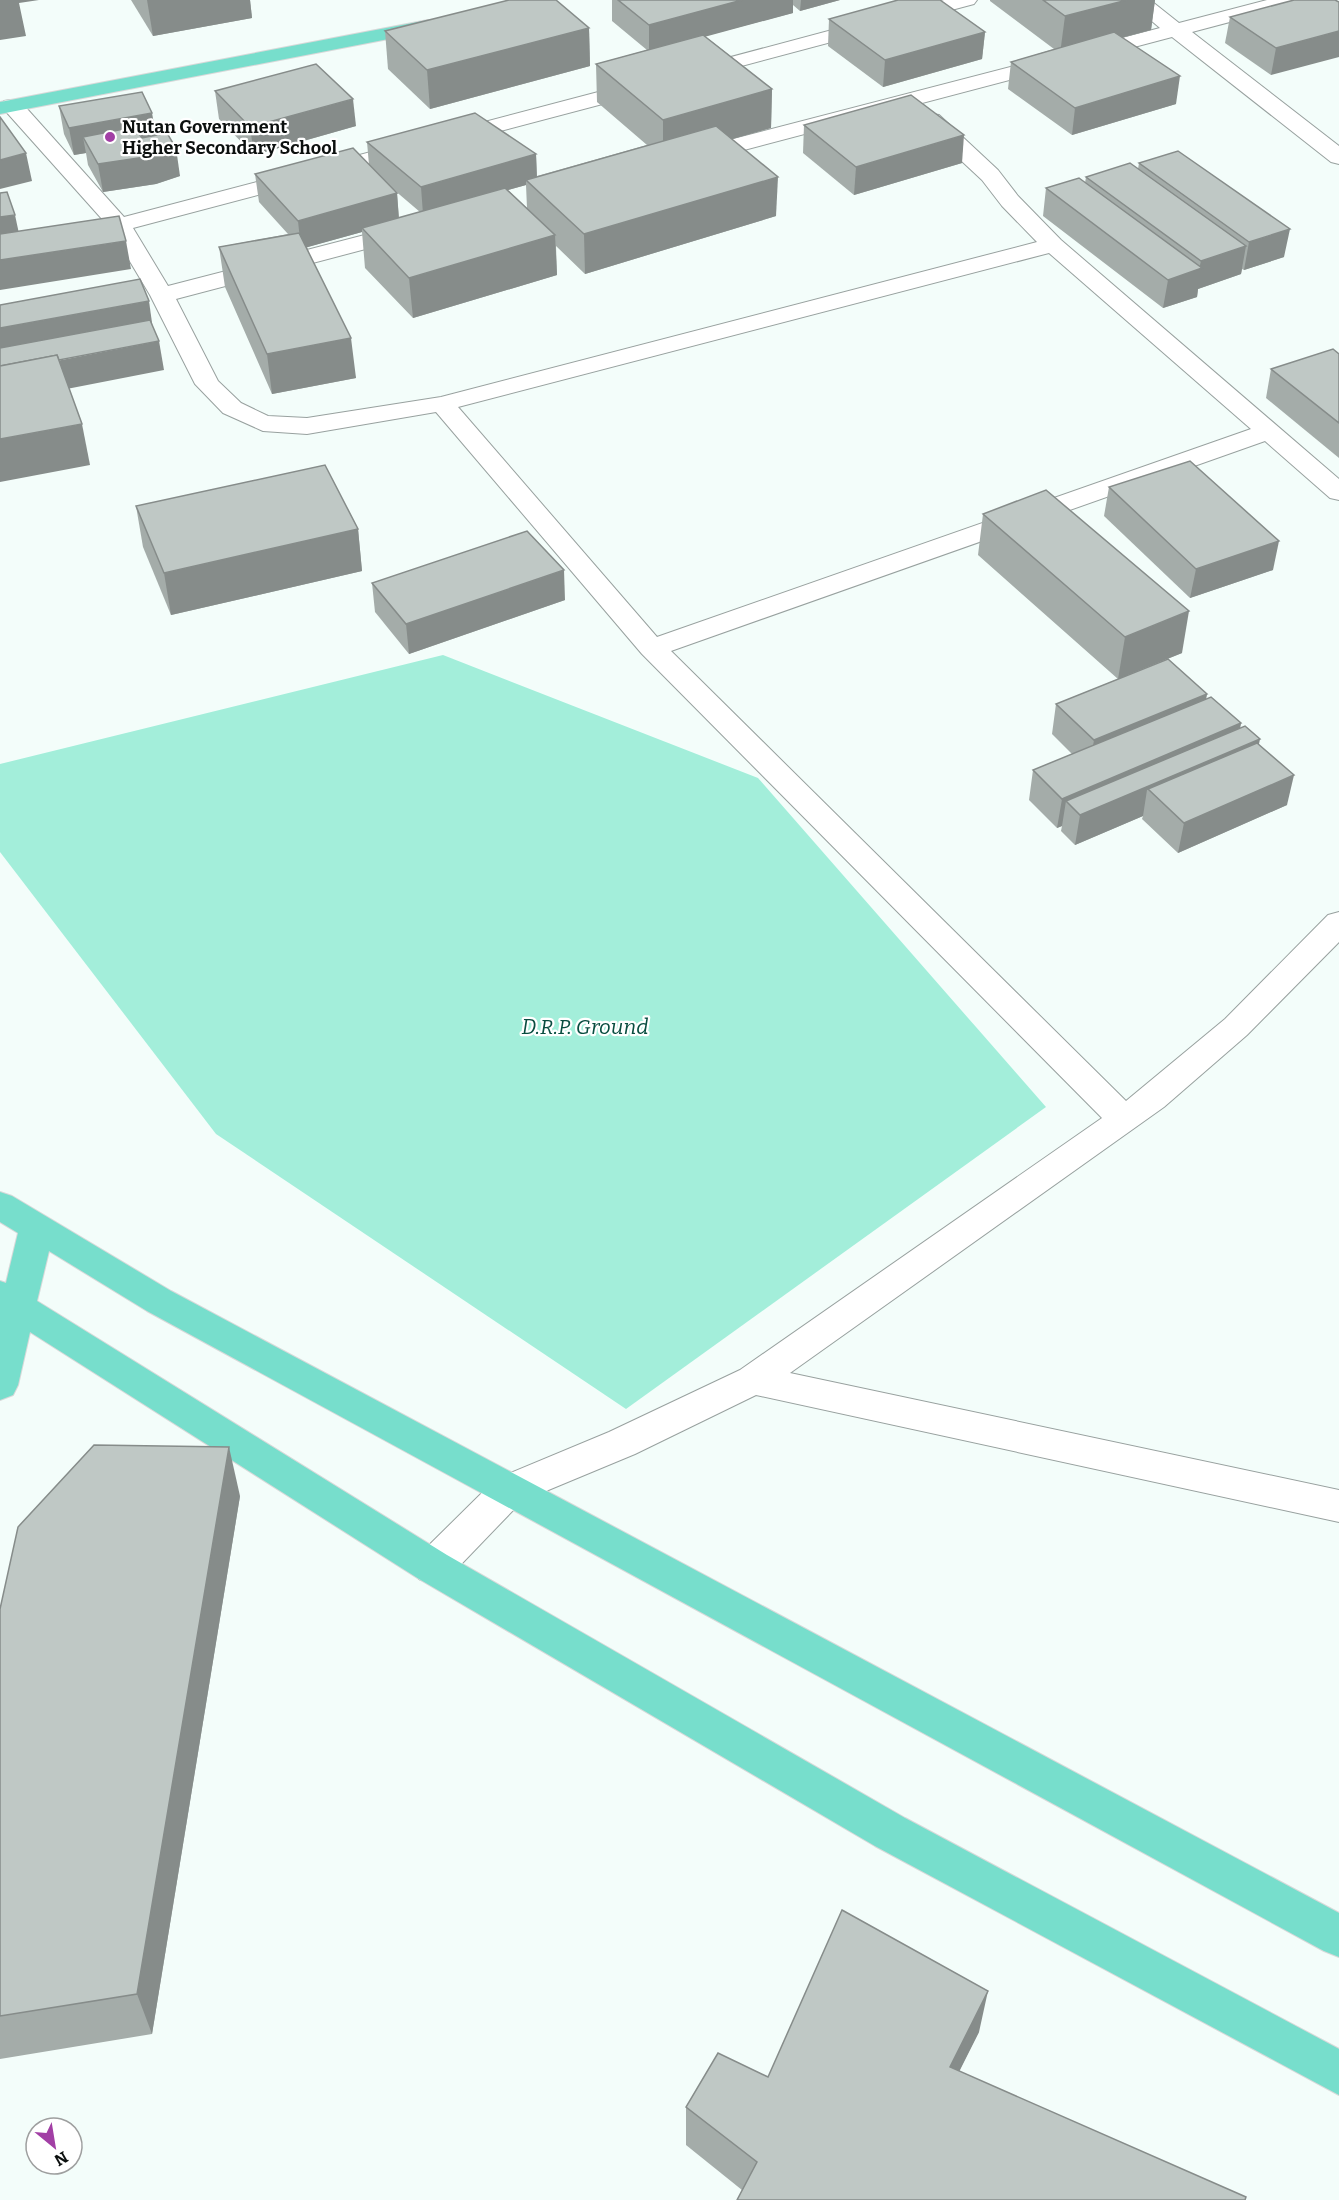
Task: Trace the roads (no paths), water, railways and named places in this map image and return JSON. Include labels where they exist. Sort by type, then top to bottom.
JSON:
[{"type":"main road","points":[[6,107],[446,22]]},
{"type":"main road","points":[[0,1205],[159,1301],[1339,1936]]},
{"type":"main road","points":[[0,1385],[9,1300],[37,1227]]},
{"type":"main road","points":[[9,1300],[433,1567],[890,1832],[1339,2073]]},
{"type":"lane","points":[[119,225],[967,0]]},
{"type":"lane","points":[[1137,0],[1339,157]]},
{"type":"lane","points":[[680,160],[1291,0]]},
{"type":"lane","points":[[910,100],[990,175],[1010,201],[1053,245],[1339,492]]},
{"type":"lane","points":[[6,107],[119,225],[162,295],[207,384],[232,408],[263,423],[307,426],[442,404],[1053,245]]},
{"type":"lane","points":[[162,295],[427,226]]},
{"type":"lane","points":[[442,404],[652,648],[1124,1120]]},
{"type":"lane","points":[[652,648],[1268,432]]},
{"type":"lane","points":[[433,1567],[509,1490],[622,1443],[753,1380],[1124,1120],[1152,1100],[1226,1034],[1306,959],[1339,923]]},
{"type":"lane","points":[[753,1380],[1339,1506]]},
{"type":"place","name":"Nutan Government Higher Secondary School","points":[[110,137]]},
{"type":"park label","name":"D.R.P. Ground","points":[[585,1027]]}]
